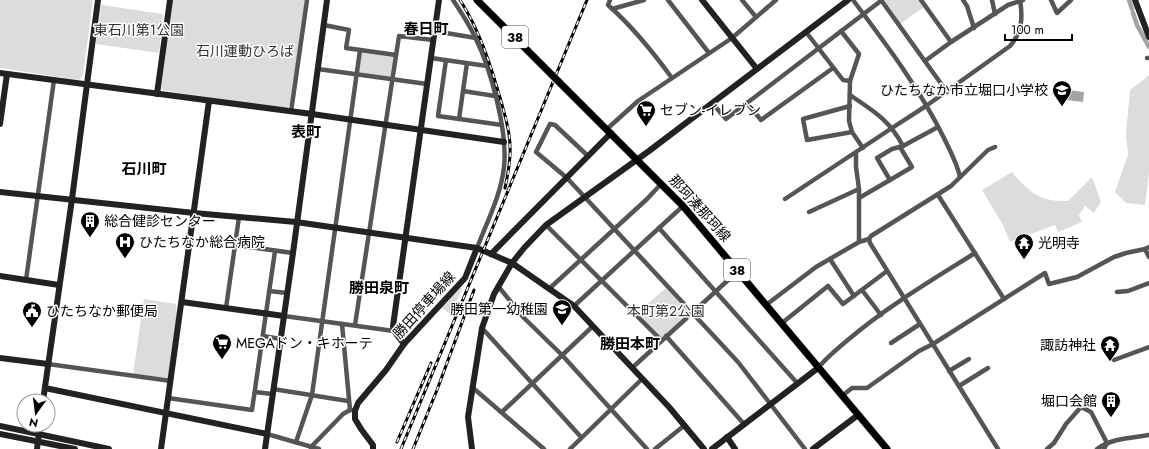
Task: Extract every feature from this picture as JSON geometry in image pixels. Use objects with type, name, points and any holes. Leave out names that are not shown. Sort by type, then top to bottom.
[{"type":"main road","name":"那珂湊那珂線","points":[[477,0],[683,206],[887,449]]},
{"type":"street","points":[[44,393],[72,199],[98,0]]},
{"type":"street","points":[[157,94],[170,0]]},
{"type":"street","points":[[291,112],[307,0]]},
{"type":"street","points":[[264,449],[281,339],[327,0]]},
{"type":"street","points":[[404,344],[394,331],[393,326],[439,0]]},
{"type":"street","points":[[453,0],[476,38],[487,66],[502,125],[504,142],[504,168],[499,188],[477,248]]},
{"type":"street","points":[[610,0],[608,5],[650,48],[672,78]]},
{"type":"street","points":[[612,9],[644,0]]},
{"type":"street","points":[[668,0],[709,53]]},
{"type":"street","points":[[702,0],[757,69]]},
{"type":"street","points":[[742,0],[756,17]]},
{"type":"street","points":[[491,254],[567,178],[638,101],[732,38],[776,0]]},
{"type":"street","points":[[472,449],[468,417],[482,328],[498,286],[512,262],[533,236],[848,0]]},
{"type":"street","points":[[853,0],[926,106],[958,166],[960,177]]},
{"type":"street","points":[[712,103],[726,119],[882,0],[947,92]]},
{"type":"street","points":[[921,0],[951,42]]},
{"type":"street","points":[[963,0],[967,6],[974,28]]},
{"type":"street","points":[[992,0],[994,14]]},
{"type":"street","points":[[785,199],[947,92],[1010,46],[1018,35],[1021,24],[1021,0],[1008,5],[951,42],[925,61]]},
{"type":"street","points":[[1051,0],[1057,13],[1071,0]]},
{"type":"street","points":[[1135,0],[1149,37]]},
{"type":"street","points":[[324,25],[349,30],[346,48],[396,55]]},
{"type":"street","points":[[434,31],[476,38]]},
{"type":"street","points":[[841,31],[859,54],[850,81],[850,106],[848,121],[852,132],[863,148]]},
{"type":"street","points":[[806,32],[843,80],[850,81]]},
{"type":"street","points":[[355,325],[399,36],[433,40]]},
{"type":"street","points":[[296,442],[312,395],[360,50]]},
{"type":"street","points":[[431,58],[487,66]]},
{"type":"street","points":[[446,60],[438,116],[502,125]]},
{"type":"street","points":[[459,119],[467,63]]},
{"type":"street","points":[[746,103],[761,120],[833,68]]},
{"type":"street","points":[[318,69],[427,84]]},
{"type":"street","points":[[0,73],[312,114],[504,142]]},
{"type":"street","points":[[0,124],[7,74]]},
{"type":"street","points":[[26,280],[54,80]]},
{"type":"street","points":[[463,91],[495,96]]},
{"type":"street","points":[[850,95],[887,122],[892,128],[912,167],[859,198]]},
{"type":"street","points":[[161,449],[209,101]]},
{"type":"street","points":[[850,106],[803,119],[808,140],[852,132]]},
{"type":"street","points":[[588,156],[556,125],[550,124],[536,152],[567,178],[738,362],[805,449]]},
{"type":"street","points":[[890,180],[877,158],[892,149],[938,127]]},
{"type":"street","points":[[766,305],[830,259],[859,242],[869,239],[871,236],[904,214],[938,195],[951,186],[988,150],[995,147]]},
{"type":"street","points":[[855,153],[860,189],[859,242]]},
{"type":"street","points":[[550,288],[615,229],[661,184]]},
{"type":"street","points":[[809,212],[860,189]]},
{"type":"street","points":[[0,192],[194,213],[296,222],[477,248],[512,262],[574,306],[685,425],[704,449]]},
{"type":"street","points":[[938,195],[1004,299]]},
{"type":"street","points":[[574,306],[683,206]]},
{"type":"street","points":[[226,308],[239,217]]},
{"type":"street","points":[[546,225],[661,340]]},
{"type":"street","points":[[659,228],[716,290],[798,384]]},
{"type":"street","points":[[869,239],[903,298],[998,449]]},
{"type":"street","points":[[235,245],[293,253]]},
{"type":"street","name":"勝田停車場線","points":[[352,410],[386,370],[404,344],[466,278],[477,248]]},
{"type":"street","points":[[842,396],[852,388],[867,388],[919,351],[933,344],[1045,273],[1049,284],[1077,277],[1126,253],[1147,248],[1149,257]]},
{"type":"street","points":[[168,398],[252,410],[275,250]]},
{"type":"street","points":[[712,449],[818,368],[831,354],[861,329],[903,298],[975,253]]},
{"type":"street","points":[[830,259],[854,296]]},
{"type":"street","points":[[632,368],[738,271]]},
{"type":"street","points":[[782,323],[828,286],[843,304],[887,271]]},
{"type":"street","points":[[0,276],[59,285]]},
{"type":"street","points":[[1117,292],[1128,291],[1149,283]]},
{"type":"street","points":[[498,286],[524,318],[562,355],[647,449]]},
{"type":"street","points":[[862,290],[881,315]]},
{"type":"street","points":[[269,291],[287,293]]},
{"type":"street","points":[[182,302],[394,331]]},
{"type":"street","points":[[342,324],[348,401],[360,430],[373,445],[373,449]]},
{"type":"street","points":[[891,343],[920,324]]},
{"type":"street","points":[[502,412],[593,326]]},
{"type":"street","points":[[482,328],[582,437]]},
{"type":"street","points":[[263,336],[281,339]]},
{"type":"street","points":[[666,336],[744,424]]},
{"type":"street","points":[[1114,360],[1149,347]]},
{"type":"street","points":[[0,358],[171,381]]},
{"type":"street","points":[[949,371],[969,359]]},
{"type":"street","points":[[959,386],[988,368]]},
{"type":"street","points":[[570,449],[642,379]]},
{"type":"street","points":[[45,388],[267,434],[311,448],[319,449]]},
{"type":"street","points":[[472,388],[544,449]]},
{"type":"street","points":[[255,392],[312,395],[348,401]]},
{"type":"street","points":[[1047,449],[1081,407],[1091,412],[1107,442]]},
{"type":"street","points":[[311,448],[344,414],[352,410]]},
{"type":"street","points":[[813,449],[858,415]]},
{"type":"street","points":[[655,449],[685,425]]},
{"type":"street","points":[[0,426],[109,449]]},
{"type":"street","points":[[0,434],[75,449]]},
{"type":"street","points":[[37,449],[39,434]]},
{"type":"street","points":[[1097,449],[1107,442],[1149,435]]},
{"type":"street","points":[[727,437],[735,449]]},
{"type":"street","points":[[1104,449],[1107,442]]},
{"type":"green space","points":[[0,0],[93,0],[83,75],[79,80],[0,68]]},
{"type":"green space","name":"石川運動ひろば","points":[[173,0],[305,0],[290,105],[285,109],[161,90]]},
{"type":"green space","points":[[918,0],[924,7],[900,24],[884,1]]},
{"type":"green space","name":"東石川第1公園","points":[[101,5],[163,14],[159,53],[96,44]]},
{"type":"green space","points":[[360,50],[396,55],[393,80],[357,75]]},
{"type":"green space","points":[[1149,75],[1149,173],[1145,205],[1126,203],[1115,192],[1128,155],[1126,134],[1130,90]]},
{"type":"green space","points":[[1012,172],[1024,185],[1042,198],[1058,201],[1068,201],[1092,177],[1101,202],[1094,213],[1085,206],[1079,215],[1082,222],[1058,232],[1055,225],[1010,242],[1003,225],[982,190]]},
{"type":"green space","points":[[459,287],[462,289],[451,315],[441,307]]},
{"type":"green space","name":"本町第2公園","points":[[666,288],[688,313],[663,337],[659,336],[642,318],[650,310],[645,306]]},
{"type":"green space","points":[[144,299],[176,304],[177,315],[167,380],[133,375]]},
{"type":"shaded area","points":[[1067,90],[1084,92],[1083,102],[1066,100]]},
{"type":"waterway","points":[[1129,0],[1132,9]]},
{"type":"waterway","points":[[1133,13],[1137,25],[1149,47]]},
{"type":"railway","points":[[460,0],[479,36],[484,49],[507,123],[510,140],[510,156],[505,188]]},
{"type":"railway","points":[[401,449],[587,0]]},
{"type":"railway","points":[[413,449],[437,390],[474,290]]},
{"type":"railway","points":[[397,442],[431,363]]},
{"type":"place","name":"ひたちなか市立堀口小学校","points":[[1062,107]]},
{"type":"place","name":"セブン-イレブン","points":[[646,127]]},
{"type":"place","name":"総合健診センター","points":[[90,238]]},
{"type":"place","name":"ひたちなか総合病院","points":[[125,259]]},
{"type":"place","name":"光明寺","points":[[1024,260]]},
{"type":"place","name":"勝田第一幼稚園","points":[[562,326]]},
{"type":"place","name":"ひたちなか郵便局","points":[[32,328]]},
{"type":"place","name":"MEGAドン・キホーテ","points":[[222,360]]},
{"type":"place","name":"諏訪神社","points":[[1110,362]]},
{"type":"place","name":"堀口会館","points":[[1111,418]]},
{"type":"district","name":"春日町","points":[[426,29]]},
{"type":"district","name":"表町","points":[[306,132]]},
{"type":"district","name":"石川町","points":[[144,169]]},
{"type":"district","name":"勝田泉町","points":[[379,288]]},
{"type":"district","name":"勝田本町","points":[[630,344]]}]
